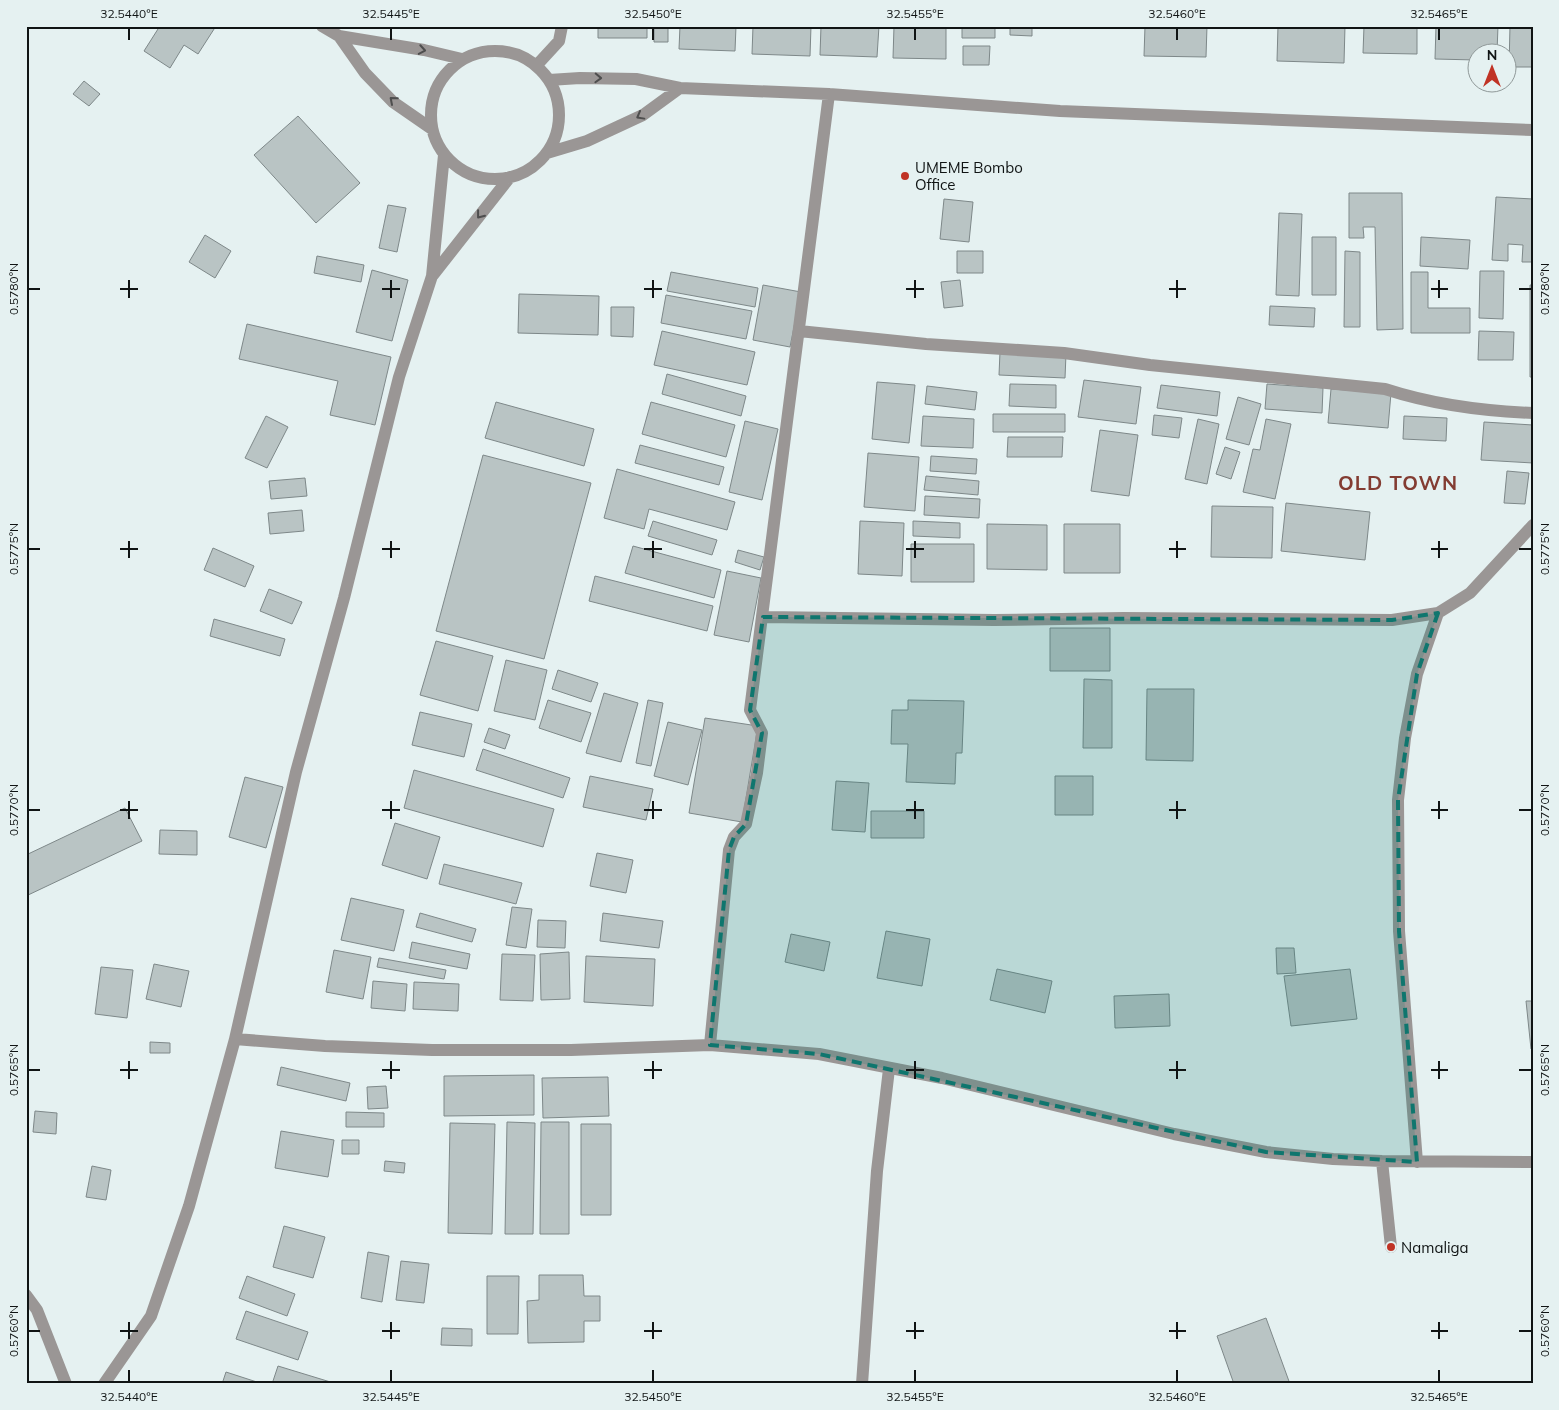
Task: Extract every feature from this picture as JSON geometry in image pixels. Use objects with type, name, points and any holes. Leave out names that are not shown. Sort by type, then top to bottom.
[{"type":"street","points":[[322,26],[339,36],[424,50],[462,59]]},
{"type":"street","points":[[536,66],[559,41],[562,26]]},
{"type":"street","points":[[339,36],[365,74],[393,102],[432,129]]},
{"type":"street","points":[[500,51],[520,56],[536,66],[549,80],[557,98],[559,117],[556,136],[547,153],[530,168],[510,177],[486,179],[463,171],[444,155],[432,129],[430,109],[436,89],[447,72],[462,59],[481,52],[500,51]]},
{"type":"street","points":[[549,80],[580,78],[636,79],[680,88],[829,94],[1060,112],[1533,130]]},
{"type":"street","points":[[547,153],[586,141],[643,115],[680,88]]},
{"type":"street","points":[[710,1045],[729,850],[734,837],[746,824],[752,802],[762,733],[750,710],[829,94]]},
{"type":"street","points":[[104,1384],[152,1316],[189,1206],[235,1039],[296,772],[344,598],[399,376],[432,276],[444,155]]},
{"type":"street","points":[[432,276],[510,177]]},
{"type":"street","points":[[799,331],[926,344],[1064,353],[1170,367],[1386,388],[1417,400],[1453,407],[1533,413]]},
{"type":"street","points":[[763,617],[994,620],[1123,618],[1392,620],[1438,614],[1470,593],[1533,525]]},
{"type":"street","points":[[1417,1162],[1399,931],[1398,800],[1405,738],[1417,674],[1438,614]]},
{"type":"street","points":[[235,1039],[325,1046],[432,1050],[571,1050],[710,1045],[819,1054],[951,1081],[1174,1134],[1266,1152],[1333,1159],[1382,1161],[1533,1162]]},
{"type":"street","points":[[862,1384],[878,1171],[888,1069]]},
{"type":"street","points":[[1382,1161],[1391,1247]]},
{"type":"street","points":[[26,1295],[37,1310],[66,1384]]},
{"type":"highlighted area","points":[[1438,613],[1417,674],[1398,800],[1399,931],[1417,1162],[1266,1152],[819,1054],[710,1045],[729,850],[734,837],[746,824],[762,733],[750,710],[763,617],[1392,620]]},
{"type":"building","points":[[154,26],[216,26],[198,54],[184,45],[170,68],[144,51],[158,29]]},
{"type":"building","points":[[598,26],[647,26],[647,38],[598,38]]},
{"type":"building","points":[[654,26],[668,26],[668,42],[654,42]]},
{"type":"building","points":[[680,26],[736,26],[735,51],[679,49]]},
{"type":"building","points":[[753,26],[811,26],[810,56],[752,54]]},
{"type":"building","points":[[821,26],[879,26],[877,57],[820,55]]},
{"type":"building","points":[[894,26],[946,26],[946,59],[893,58]]},
{"type":"building","points":[[962,26],[995,26],[995,38],[962,38]]},
{"type":"building","points":[[1010,26],[1032,26],[1032,36],[1010,35]]},
{"type":"building","points":[[1145,26],[1207,26],[1206,57],[1144,56]]},
{"type":"building","points":[[1278,26],[1345,26],[1344,63],[1277,61]]},
{"type":"building","points":[[1364,26],[1417,26],[1417,54],[1363,53]]},
{"type":"building","points":[[1436,26],[1498,26],[1497,42],[1466,42],[1466,60],[1435,59]]},
{"type":"building","points":[[1510,26],[1533,26],[1533,67],[1516,67],[1516,42],[1510,42]]},
{"type":"building","points":[[963,46],[990,46],[989,65],[963,65]]},
{"type":"building","points":[[84,81],[100,94],[89,106],[73,94]]},
{"type":"building","points":[[298,116],[360,183],[316,223],[254,155]]},
{"type":"building","points":[[1349,193],[1402,193],[1403,329],[1377,330],[1375,227],[1363,227],[1364,238],[1349,238]]},
{"type":"building","points":[[1496,197],[1533,199],[1533,262],[1522,262],[1523,245],[1508,244],[1508,261],[1492,260]]},
{"type":"building","points":[[944,199],[973,202],[969,242],[940,239]]},
{"type":"building","points":[[388,205],[406,208],[397,252],[379,248]]},
{"type":"building","points":[[1279,213],[1302,214],[1299,296],[1276,295]]},
{"type":"building","points":[[205,235],[231,251],[215,278],[189,262]]},
{"type":"building","points":[[1312,237],[1336,237],[1336,295],[1312,295]]},
{"type":"building","points":[[1421,237],[1470,240],[1468,269],[1420,266]]},
{"type":"building","points":[[957,251],[983,251],[983,273],[957,273]]},
{"type":"building","points":[[1345,251],[1360,252],[1360,327],[1344,327]]},
{"type":"building","points":[[317,256],[364,265],[361,282],[314,273]]},
{"type":"building","points":[[372,270],[408,280],[392,341],[356,332]]},
{"type":"building","points":[[1480,271],[1504,271],[1503,319],[1479,318]]},
{"type":"building","points":[[671,272],[758,288],[755,307],[667,291]]},
{"type":"building","points":[[1411,272],[1428,272],[1428,308],[1470,308],[1470,333],[1411,333]]},
{"type":"building","points":[[960,280],[963,306],[944,308],[941,282]]},
{"type":"building","points":[[763,285],[801,292],[790,347],[753,340]]},
{"type":"building","points":[[1530,285],[1533,285],[1533,377],[1530,377]]},
{"type":"building","points":[[519,294],[599,296],[598,335],[518,333]]},
{"type":"building","points":[[666,295],[752,311],[746,339],[661,323]]},
{"type":"building","points":[[1270,306],[1315,308],[1314,327],[1269,325]]},
{"type":"building","points":[[611,307],[634,307],[633,337],[611,336]]},
{"type":"building","points":[[247,324],[391,357],[375,425],[330,415],[338,381],[239,359]]},
{"type":"building","points":[[662,331],[755,352],[747,385],[654,365]]},
{"type":"building","points":[[1479,331],[1514,332],[1513,360],[1478,360]]},
{"type":"building","points":[[1000,352],[1066,354],[1065,378],[999,375]]},
{"type":"building","points":[[667,374],[746,396],[741,416],[662,394]]},
{"type":"building","points":[[1084,380],[1141,387],[1136,424],[1078,417]]},
{"type":"building","points":[[877,382],[915,385],[909,443],[872,439]]},
{"type":"building","points":[[1010,384],[1056,385],[1056,408],[1009,406]]},
{"type":"building","points":[[1267,384],[1323,388],[1322,413],[1265,409]]},
{"type":"building","points":[[1161,385],[1220,392],[1217,416],[1157,408]]},
{"type":"building","points":[[927,386],[977,392],[975,410],[925,404]]},
{"type":"building","points":[[1331,389],[1391,393],[1388,428],[1328,423]]},
{"type":"building","points":[[1238,397],[1261,404],[1249,445],[1226,439]]},
{"type":"building","points":[[496,402],[594,429],[584,466],[485,438]]},
{"type":"building","points":[[651,402],[735,425],[726,457],[642,434]]},
{"type":"building","points":[[993,414],[1065,414],[1065,432],[993,432]]},
{"type":"building","points":[[1154,415],[1182,418],[1179,438],[1152,435]]},
{"type":"building","points":[[266,416],[288,427],[267,468],[245,458]]},
{"type":"building","points":[[923,416],[974,419],[973,448],[921,446]]},
{"type":"building","points":[[1404,416],[1447,418],[1446,441],[1403,439]]},
{"type":"building","points":[[1198,419],[1219,424],[1207,484],[1185,479]]},
{"type":"building","points":[[1266,419],[1291,424],[1275,499],[1243,492],[1253,449],[1260,450]]},
{"type":"building","points":[[745,421],[778,429],[762,500],[729,492]]},
{"type":"building","points":[[1484,422],[1533,425],[1533,463],[1481,460]]},
{"type":"building","points":[[1100,430],[1138,435],[1129,496],[1091,491]]},
{"type":"building","points":[[1008,437],[1063,437],[1062,457],[1007,457]]},
{"type":"building","points":[[640,445],[724,467],[719,485],[635,463]]},
{"type":"building","points":[[1225,447],[1240,452],[1231,479],[1216,474]]},
{"type":"building","points":[[868,453],[919,457],[915,511],[864,507]]},
{"type":"building","points":[[483,455],[591,483],[544,659],[436,631]]},
{"type":"building","points":[[931,456],[977,459],[976,474],[930,471]]},
{"type":"building","points":[[617,469],[735,502],[727,530],[649,509],[644,529],[604,518]]},
{"type":"building","points":[[1507,471],[1529,473],[1525,504],[1504,503]]},
{"type":"building","points":[[926,476],[979,481],[978,495],[924,490]]},
{"type":"building","points":[[305,478],[307,496],[271,499],[269,481]]},
{"type":"building","points":[[925,496],[980,499],[979,518],[924,515]]},
{"type":"building","points":[[1286,503],[1370,512],[1365,560],[1281,551]]},
{"type":"building","points":[[1212,506],[1273,507],[1272,558],[1211,557]]},
{"type":"building","points":[[302,510],[304,531],[270,534],[268,513]]},
{"type":"building","points":[[653,521],[717,540],[712,555],[648,536]]},
{"type":"building","points":[[860,521],[904,523],[902,576],[858,574]]},
{"type":"building","points":[[913,521],[960,523],[960,538],[913,536]]},
{"type":"building","points":[[987,524],[1047,525],[1047,570],[987,569]]},
{"type":"building","points":[[1064,524],[1120,524],[1120,573],[1064,573]]},
{"type":"building","points":[[911,544],[974,544],[974,582],[911,582]]},
{"type":"building","points":[[633,546],[721,570],[714,598],[625,573]]},
{"type":"building","points":[[213,548],[254,566],[245,587],[204,570]]},
{"type":"building","points":[[738,550],[764,557],[760,570],[735,562]]},
{"type":"building","points":[[727,571],[761,578],[749,642],[714,635]]},
{"type":"building","points":[[595,576],[713,606],[707,631],[589,601]]},
{"type":"building","points":[[269,589],[302,602],[292,624],[260,611]]},
{"type":"building","points":[[214,619],[285,639],[280,656],[210,636]]},
{"type":"building","points":[[1050,628],[1110,628],[1110,671],[1050,671]]},
{"type":"building","points":[[436,641],[493,656],[478,711],[420,695]]},
{"type":"building","points":[[506,660],[547,670],[535,720],[494,711]]},
{"type":"building","points":[[558,670],[598,683],[591,702],[552,689]]},
{"type":"building","points":[[1084,679],[1112,680],[1112,748],[1083,748]]},
{"type":"building","points":[[1147,689],[1194,689],[1193,761],[1146,760]]},
{"type":"building","points":[[604,693],[638,703],[621,762],[586,753]]},
{"type":"building","points":[[548,700],[591,713],[581,742],[539,728]]},
{"type":"building","points":[[648,700],[663,703],[651,766],[636,763]]},
{"type":"building","points":[[908,700],[964,701],[962,753],[956,753],[955,784],[906,782],[908,744],[891,744],[892,710],[908,710]]},
{"type":"building","points":[[420,712],[472,724],[464,757],[412,745]]},
{"type":"building","points":[[705,718],[758,726],[742,822],[689,813]]},
{"type":"building","points":[[668,722],[702,730],[688,785],[654,776]]},
{"type":"building","points":[[489,728],[510,735],[505,749],[484,742]]},
{"type":"building","points":[[483,749],[570,778],[563,798],[476,770]]},
{"type":"building","points":[[414,770],[554,809],[543,847],[404,808]]},
{"type":"building","points":[[590,776],[653,789],[646,820],[583,807]]},
{"type":"building","points":[[1055,776],[1093,776],[1093,815],[1055,815]]},
{"type":"building","points":[[245,777],[283,787],[266,848],[229,837]]},
{"type":"building","points":[[836,781],[869,783],[865,832],[832,830]]},
{"type":"building","points":[[125,808],[142,841],[26,896],[26,855]]},
{"type":"building","points":[[871,811],[924,811],[924,838],[871,838]]},
{"type":"building","points":[[395,823],[440,837],[427,879],[382,865]]},
{"type":"building","points":[[160,830],[197,831],[197,855],[159,854]]},
{"type":"building","points":[[597,853],[633,860],[626,893],[590,886]]},
{"type":"building","points":[[444,864],[522,883],[516,904],[439,884]]},
{"type":"building","points":[[351,898],[404,910],[394,951],[341,940]]},
{"type":"building","points":[[512,907],[532,909],[526,948],[506,945]]},
{"type":"building","points":[[420,913],[476,929],[472,942],[416,927]]},
{"type":"building","points":[[603,913],[663,921],[659,948],[600,941]]},
{"type":"building","points":[[538,920],[566,921],[565,948],[537,947]]},
{"type":"building","points":[[886,931],[930,939],[922,986],[877,978]]},
{"type":"building","points":[[791,934],[830,942],[824,971],[785,962]]},
{"type":"building","points":[[412,942],[470,954],[467,969],[409,958]]},
{"type":"building","points":[[1276,948],[1294,948],[1296,973],[1277,974]]},
{"type":"building","points":[[334,950],[371,957],[363,999],[326,992]]},
{"type":"building","points":[[569,952],[570,999],[541,1000],[540,954]]},
{"type":"building","points":[[502,954],[535,955],[533,1001],[500,1000]]},
{"type":"building","points":[[586,956],[655,959],[653,1006],[584,1002]]},
{"type":"building","points":[[379,958],[446,970],[444,979],[377,967]]},
{"type":"building","points":[[154,964],[189,971],[181,1007],[146,999]]},
{"type":"building","points":[[101,967],[133,970],[127,1018],[95,1014]]},
{"type":"building","points":[[997,969],[1052,981],[1045,1013],[990,1000]]},
{"type":"building","points":[[1350,969],[1357,1019],[1291,1026],[1284,976]]},
{"type":"building","points":[[373,981],[407,984],[405,1011],[371,1008]]},
{"type":"building","points":[[414,982],[459,984],[458,1011],[413,1009]]},
{"type":"building","points":[[1169,994],[1170,1026],[1115,1028],[1114,996]]},
{"type":"building","points":[[1526,1001],[1533,1001],[1533,1049],[1531,1049]]},
{"type":"building","points":[[150,1042],[170,1043],[170,1053],[150,1053]]},
{"type":"building","points":[[281,1067],[350,1083],[346,1101],[277,1085]]},
{"type":"building","points":[[534,1075],[534,1115],[444,1116],[444,1076]]},
{"type":"building","points":[[608,1077],[609,1116],[543,1118],[542,1078]]},
{"type":"building","points":[[386,1086],[388,1108],[368,1109],[367,1087]]},
{"type":"building","points":[[35,1111],[57,1113],[56,1134],[33,1132]]},
{"type":"building","points":[[346,1112],[384,1113],[384,1127],[346,1127]]},
{"type":"building","points":[[507,1122],[535,1123],[533,1234],[505,1234]]},
{"type":"building","points":[[541,1122],[569,1122],[569,1234],[540,1234]]},
{"type":"building","points":[[450,1123],[495,1124],[492,1234],[448,1233]]},
{"type":"building","points":[[581,1124],[611,1124],[611,1215],[581,1215]]},
{"type":"building","points":[[281,1131],[334,1140],[328,1177],[275,1168]]},
{"type":"building","points":[[342,1140],[359,1140],[359,1154],[342,1154]]},
{"type":"building","points":[[385,1161],[405,1163],[404,1173],[384,1171]]},
{"type":"building","points":[[92,1166],[111,1170],[106,1200],[86,1197]]},
{"type":"building","points":[[284,1226],[325,1237],[313,1278],[273,1267]]},
{"type":"building","points":[[368,1252],[389,1256],[382,1302],[361,1298]]},
{"type":"building","points":[[401,1261],[429,1264],[424,1303],[396,1300]]},
{"type":"building","points":[[539,1275],[583,1275],[584,1296],[600,1296],[600,1321],[584,1321],[584,1342],[528,1343],[527,1301],[539,1300]]},
{"type":"building","points":[[247,1276],[295,1294],[287,1316],[239,1298]]},
{"type":"building","points":[[487,1276],[519,1276],[518,1334],[487,1334]]},
{"type":"building","points":[[246,1311],[308,1332],[298,1360],[236,1339]]},
{"type":"building","points":[[1266,1318],[1290,1384],[1234,1384],[1217,1336]]},
{"type":"building","points":[[442,1328],[472,1329],[472,1346],[441,1345]]},
{"type":"building","points":[[278,1366],[337,1384],[272,1384]]},
{"type":"building","points":[[226,1372],[263,1384],[222,1384]]},
{"type":"place","name":"UMEME Bombo Office","points":[[905,176]]},
{"type":"place","name":"Namaliga","points":[[1391,1247]]},
{"type":"district","name":"OLD TOWN","points":[[1398,482]]}]
